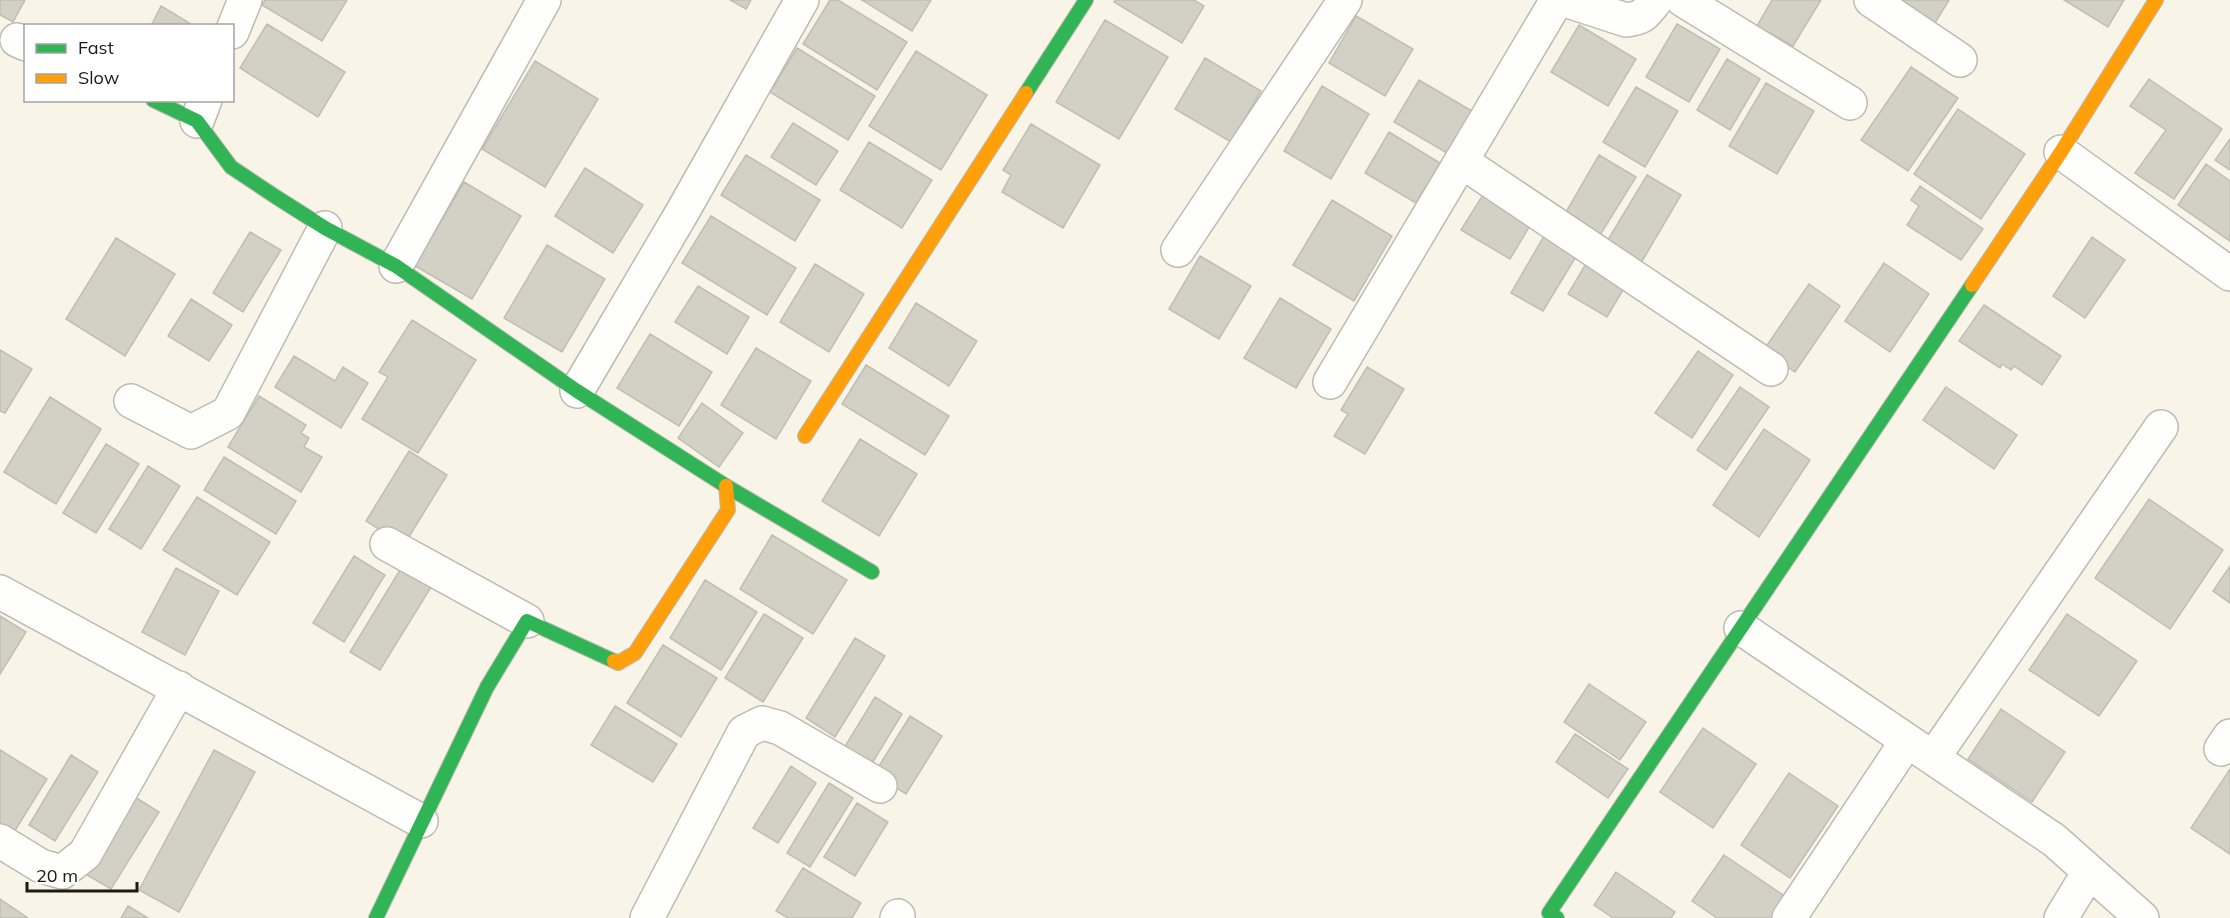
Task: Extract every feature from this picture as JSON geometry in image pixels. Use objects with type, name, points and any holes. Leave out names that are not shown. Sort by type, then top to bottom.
[{"type":"street","points":[[234,27],[245,0]]},
{"type":"street","points":[[396,266],[544,0]]},
{"type":"street","points":[[576,391],[683,211],[802,0]]},
{"type":"street","points":[[805,436],[1086,0]]},
{"type":"street","points":[[1178,250],[1345,0]]},
{"type":"street","points":[[1330,382],[1557,0]]},
{"type":"street","points":[[1565,0],[1626,20],[1636,19],[1646,14],[1656,0]]},
{"type":"street","points":[[1683,0],[1850,103]]},
{"type":"street","points":[[1871,0],[1960,60]]},
{"type":"street","points":[[1557,918],[1549,913],[2061,152],[2156,0]]},
{"type":"street","points":[[162,102],[201,111],[231,167],[325,228],[396,266],[576,391],[726,486],[872,572]]},
{"type":"street","points":[[2061,152],[2230,274]]},
{"type":"street","points":[[1461,161],[1771,369]]},
{"type":"street","points":[[131,401],[191,432],[228,413],[325,228]]},
{"type":"street","points":[[1933,759],[2161,427]]},
{"type":"street","points":[[387,544],[527,621],[618,663],[635,653],[728,510],[726,486]]},
{"type":"street","points":[[0,592],[421,821]]},
{"type":"street","points":[[376,918],[487,687],[527,621]]},
{"type":"street","points":[[1741,628],[2054,840],[2142,918]]},
{"type":"street","points":[[0,841],[41,866],[62,872],[86,854],[179,688]]},
{"type":"street","points":[[647,918],[744,732],[762,723],[780,729],[880,786]]},
{"type":"street","points":[[1789,918],[1907,741]]},
{"type":"street","points":[[2061,918],[2089,872]]},
{"type":"building","points":[[0,0],[25,0],[13,22],[0,15]]},
{"type":"building","points":[[265,0],[347,0],[322,41],[262,5]]},
{"type":"building","points":[[730,0],[751,0],[746,9]]},
{"type":"building","points":[[830,0],[838,0],[907,42],[877,90],[803,44]]},
{"type":"building","points":[[862,0],[931,0],[912,31]]},
{"type":"building","points":[[1115,0],[1194,0],[1204,6],[1182,43],[1114,2]]},
{"type":"building","points":[[1772,0],[1821,0],[1793,46],[1757,26]]},
{"type":"building","points":[[1890,0],[1949,0],[1932,28]]},
{"type":"building","points":[[2064,0],[2124,0],[2108,27]]},
{"type":"building","points":[[161,6],[191,24],[152,24]]},
{"type":"building","points":[[1356,16],[1413,49],[1385,96],[1329,63]]},
{"type":"building","points":[[1105,20],[1168,57],[1119,139],[1056,102]]},
{"type":"building","points":[[267,24],[345,72],[318,117],[240,68]]},
{"type":"building","points":[[1677,24],[1720,49],[1689,102],[1646,77]]},
{"type":"building","points":[[1579,25],[1636,59],[1608,106],[1551,72]]},
{"type":"building","points":[[797,48],[875,96],[848,140],[770,92]]},
{"type":"building","points":[[916,51],[987,95],[941,170],[869,126]]},
{"type":"building","points":[[1205,58],[1261,91],[1231,142],[1175,109]]},
{"type":"building","points":[[1727,59],[1760,79],[1730,130],[1697,110]]},
{"type":"building","points":[[535,61],[598,99],[545,187],[482,149]]},
{"type":"building","points":[[1911,67],[1958,98],[1908,171],[1861,140]]},
{"type":"building","points":[[2149,79],[2222,129],[2174,199],[2135,173],[2166,130],[2130,106]]},
{"type":"building","points":[[1419,80],[1477,114],[1452,156],[1394,122]]},
{"type":"building","points":[[1766,83],[1814,111],[1777,174],[1729,146]]},
{"type":"building","points":[[1322,86],[1369,114],[1331,179],[1284,151]]},
{"type":"building","points":[[1636,87],[1678,111],[1645,167],[1603,142]]},
{"type":"building","points":[[1958,109],[2025,154],[1981,219],[1914,174]]},
{"type":"building","points":[[793,123],[838,151],[816,185],[771,157]]},
{"type":"building","points":[[1031,124],[1100,165],[1063,228],[1002,192],[1011,175],[1003,170]]},
{"type":"building","points":[[1389,132],[1440,163],[1416,203],[1365,173]]},
{"type":"building","points":[[2230,139],[2230,170],[2215,160]]},
{"type":"building","points":[[869,142],[932,180],[902,228],[840,190]]},
{"type":"building","points":[[746,155],[820,200],[795,241],[721,195]]},
{"type":"building","points":[[1599,155],[1636,177],[1597,240],[1562,219]]},
{"type":"building","points":[[2206,164],[2230,181],[2230,241],[2178,205]]},
{"type":"building","points":[[585,168],[643,205],[613,253],[555,216]]},
{"type":"building","points":[[1647,175],[1681,195],[1641,263],[1606,243]]},
{"type":"building","points":[[464,182],[521,216],[472,299],[415,266]]},
{"type":"building","points":[[1920,186],[1983,229],[1961,260],[1907,225],[1919,206],[1911,200]]},
{"type":"building","points":[[1486,190],[1534,219],[1510,259],[1461,230]]},
{"type":"building","points":[[1332,200],[1392,236],[1354,301],[1293,265]]},
{"type":"building","points":[[711,216],[796,268],[767,315],[682,263]]},
{"type":"building","points":[[250,232],[281,250],[243,312],[213,293]]},
{"type":"building","points":[[1544,236],[1577,255],[1543,311],[1511,293]]},
{"type":"building","points":[[2092,237],[2125,260],[2085,318],[2053,296]]},
{"type":"building","points":[[116,238],[175,274],[125,356],[66,319]]},
{"type":"building","points":[[547,245],[605,279],[562,352],[504,318]]},
{"type":"building","points":[[1200,256],[1251,286],[1219,339],[1169,309]]},
{"type":"building","points":[[1587,262],[1626,285],[1607,317],[1568,294]]},
{"type":"building","points":[[1884,263],[1929,294],[1890,352],[1845,321]]},
{"type":"building","points":[[815,264],[864,294],[829,352],[780,322]]},
{"type":"building","points":[[1809,284],[1840,306],[1795,372],[1763,351]]},
{"type":"building","points":[[698,286],[749,317],[727,354],[675,322]]},
{"type":"building","points":[[1280,298],[1331,329],[1296,388],[1244,358]]},
{"type":"building","points":[[191,299],[232,325],[209,361],[168,336]]},
{"type":"building","points":[[916,303],[977,341],[949,386],[889,348]]},
{"type":"building","points":[[1984,305],[2061,356],[2042,385],[2014,366],[2011,370],[2002,364],[2000,368],[1959,341]]},
{"type":"building","points":[[412,320],[476,360],[418,453],[362,419],[388,377],[379,372]]},
{"type":"building","points":[[650,334],[712,372],[679,426],[617,388]]},
{"type":"building","points":[[756,348],[811,381],[776,439],[721,405]]},
{"type":"building","points":[[0,350],[32,369],[5,413],[0,411]]},
{"type":"building","points":[[1698,351],[1733,375],[1692,438],[1655,413]]},
{"type":"building","points":[[294,356],[335,381],[343,367],[368,383],[341,428],[275,387]]},
{"type":"building","points":[[866,365],[949,416],[925,455],[842,404]]},
{"type":"building","points":[[1367,367],[1404,389],[1365,454],[1334,436],[1348,414],[1341,410]]},
{"type":"building","points":[[1740,387],[1769,407],[1726,470],[1697,450]]},
{"type":"building","points":[[1946,387],[2017,435],[1994,469],[1923,420]]},
{"type":"building","points":[[259,396],[306,425],[301,433],[309,438],[304,447],[322,457],[301,492],[228,447]]},
{"type":"building","points":[[50,397],[101,429],[56,504],[4,472]]},
{"type":"building","points":[[702,403],[743,433],[719,467],[678,438]]},
{"type":"building","points":[[1764,429],[1810,460],[1759,537],[1713,505]]},
{"type":"building","points":[[860,439],[917,474],[879,536],[822,501]]},
{"type":"building","points":[[106,444],[139,464],[96,533],[63,513]]},
{"type":"building","points":[[409,451],[447,475],[404,545],[366,521]]},
{"type":"building","points":[[224,457],[296,501],[276,534],[204,490]]},
{"type":"building","points":[[148,466],[180,486],[141,549],[109,529]]},
{"type":"building","points":[[197,497],[270,542],[237,595],[163,550]]},
{"type":"building","points":[[2149,499],[2223,550],[2170,629],[2095,578]]},
{"type":"building","points":[[772,535],[847,580],[813,634],[740,589]]},
{"type":"building","points":[[354,556],[385,575],[344,642],[313,623]]},
{"type":"building","points":[[406,560],[436,579],[380,670],[350,652]]},
{"type":"building","points":[[2230,566],[2230,603],[2213,591]]},
{"type":"building","points":[[176,568],[219,591],[185,655],[142,632]]},
{"type":"building","points":[[705,580],[757,612],[721,670],[670,638]]},
{"type":"building","points":[[764,614],[803,638],[763,702],[725,678]]},
{"type":"building","points":[[2067,614],[2137,661],[2099,716],[2029,670]]},
{"type":"building","points":[[0,616],[26,632],[0,674]]},
{"type":"building","points":[[855,638],[885,656],[835,737],[806,718]]},
{"type":"building","points":[[663,645],[717,678],[681,737],[627,703]]},
{"type":"building","points":[[1589,684],[1646,722],[1620,760],[1564,722]]},
{"type":"building","points":[[875,697],[902,714],[868,770],[841,753]]},
{"type":"building","points":[[615,706],[677,744],[653,782],[591,745]]},
{"type":"building","points":[[2001,709],[2065,752],[2032,802],[1968,759]]},
{"type":"building","points":[[910,716],[942,736],[906,794],[874,774]]},
{"type":"building","points":[[1703,728],[1756,764],[1713,828],[1660,792]]},
{"type":"building","points":[[1575,734],[1628,769],[1608,798],[1556,762]]},
{"type":"building","points":[[0,750],[47,779],[11,837],[0,831]]},
{"type":"building","points":[[214,750],[255,772],[179,912],[139,890]]},
{"type":"building","points":[[71,755],[98,772],[55,841],[29,825]]},
{"type":"building","points":[[791,766],[816,783],[778,843],[753,828]]},
{"type":"building","points":[[2230,769],[2230,854],[2191,828]]},
{"type":"building","points":[[1789,773],[1838,806],[1790,878],[1741,845]]},
{"type":"building","points":[[829,783],[853,798],[810,867],[787,853]]},
{"type":"building","points":[[130,794],[159,812],[111,889],[82,872]]},
{"type":"building","points":[[857,803],[888,822],[855,876],[824,857]]},
{"type":"building","points":[[1724,855],[1789,899],[1776,918],[1717,918],[1692,901]]},
{"type":"building","points":[[803,868],[861,903],[852,918],[788,918],[776,911]]},
{"type":"building","points":[[1616,872],[1675,912],[1671,918],[1613,918],[1594,905]]},
{"type":"building","points":[[0,899],[28,918],[0,918]]},
{"type":"building","points":[[128,906],[148,918],[121,918]]},
{"type":"traffic: fast","points":[[1026,93],[1086,0]]},
{"type":"traffic: fast","points":[[157,102],[197,121],[231,167],[276,197],[325,228],[396,266],[577,391],[726,486],[872,572]]},
{"type":"traffic: fast","points":[[1557,918],[1549,913],[1972,285]]},
{"type":"traffic: fast","points":[[376,918],[487,687],[527,621],[614,661]]},
{"type":"traffic: slow","points":[[1972,285],[2061,152],[2156,0]]},
{"type":"traffic: slow","points":[[805,436],[1026,93]]},
{"type":"traffic: slow","points":[[614,661],[618,663],[635,653],[728,510],[726,486]]}]
